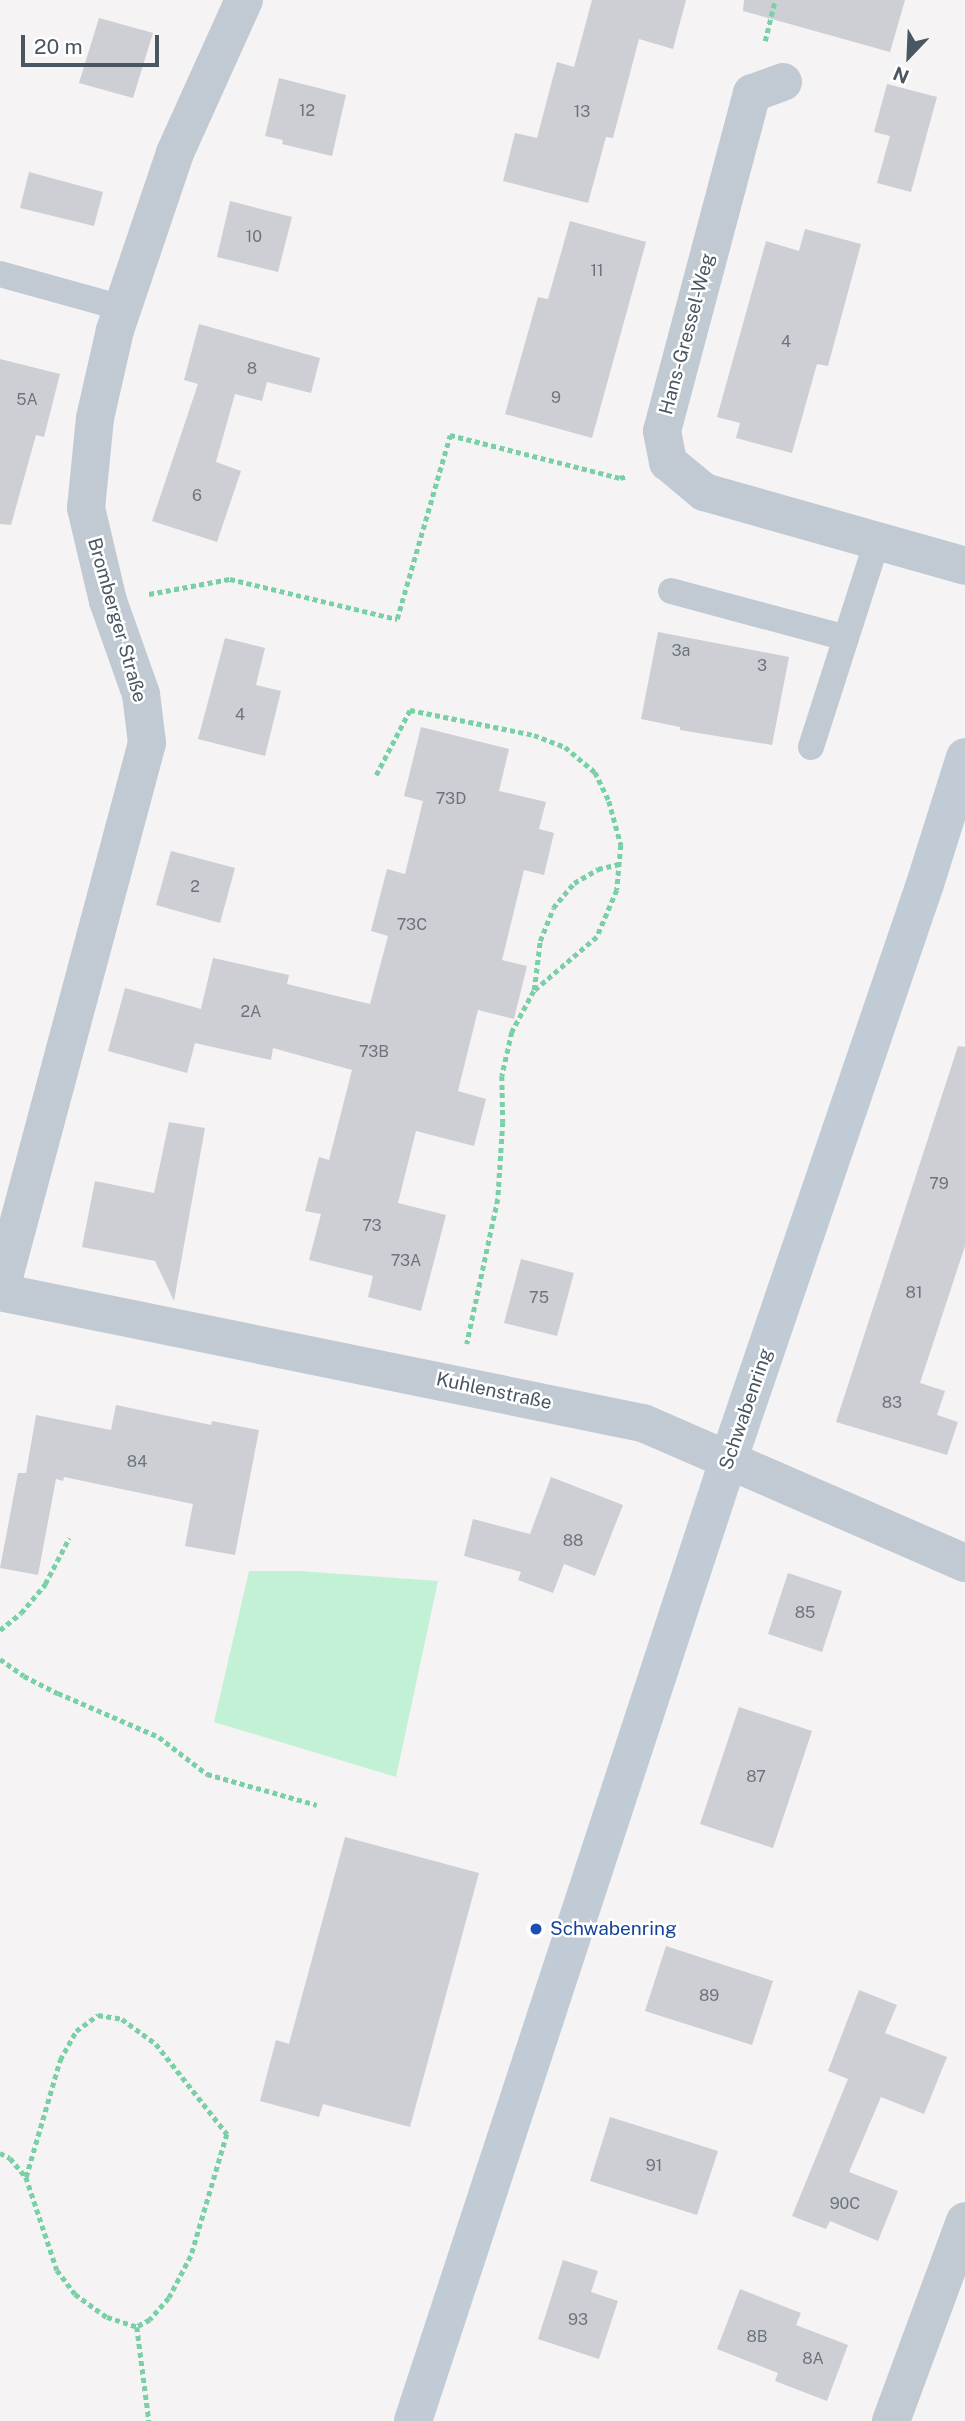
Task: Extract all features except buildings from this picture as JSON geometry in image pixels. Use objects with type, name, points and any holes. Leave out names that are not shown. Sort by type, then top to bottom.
[{"type":"street","name":"Bromberger Straße","points":[[0,1292],[147,743],[141,694],[108,601],[86,508],[95,418],[123,308],[175,153],[244,0]]},
{"type":"street","name":"Hans-Gressel-Weg","points":[[668,462],[662,430],[752,93],[783,82]]},
{"type":"street","points":[[668,462],[704,492],[965,566]]},
{"type":"street","name":"Schwabenring","points":[[413,2421],[728,1461],[965,757]]},
{"type":"street","name":"Kuhlenstraße","points":[[0,1292],[643,1423],[965,1563]]},
{"type":"street","points":[[891,2421],[965,2221]]},
{"type":"lane","points":[[0,274],[123,308]]},
{"type":"lane","points":[[811,747],[877,541]]},
{"type":"lane","points":[[671,591],[846,638]]},
{"type":"path","points":[[108,601],[230,579],[397,619],[450,435],[620,478],[668,462]]},
{"type":"path","points":[[376,775],[410,710],[534,734],[565,747],[595,772],[609,801],[621,845],[617,890],[597,937],[534,990]]},
{"type":"path","points":[[459,1384],[498,1199],[503,1122],[502,1076],[512,1032],[534,990],[540,941],[553,908],[574,883],[598,869],[619,864]]},
{"type":"path","points":[[0,1630],[21,1613],[45,1584],[69,1538]]},
{"type":"path","points":[[0,1659],[24,1676],[58,1693],[159,1737],[207,1774],[317,1805]]},
{"type":"path","points":[[0,2153],[10,2158],[26,2177],[57,2270],[75,2294],[107,2317],[137,2327],[150,2320],[169,2298],[191,2256],[227,2134],[156,2044],[122,2019],[98,2015],[76,2031],[60,2060],[26,2177]]},
{"type":"path","points":[[137,2327],[149,2421]]},
{"type":"green space","points":[[249,1571],[299,1571],[438,1581],[396,1777],[214,1722]]},
{"type":"place","name":"Schwabenring","points":[[536,1929]]}]
